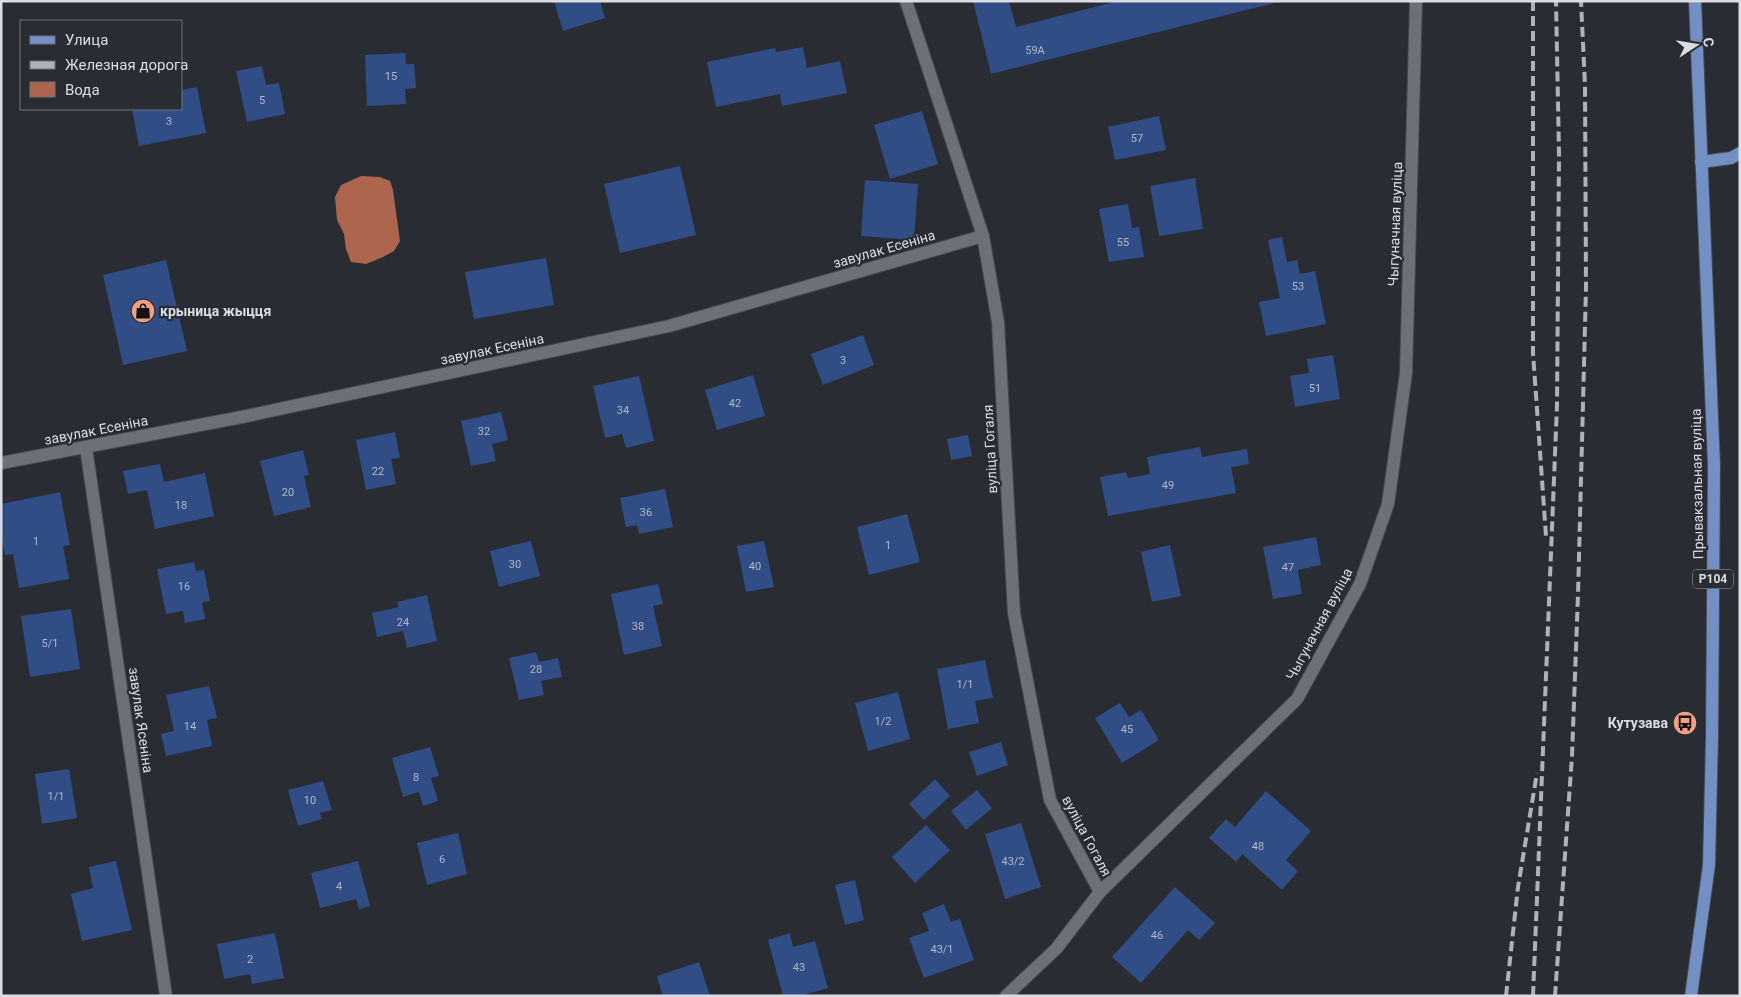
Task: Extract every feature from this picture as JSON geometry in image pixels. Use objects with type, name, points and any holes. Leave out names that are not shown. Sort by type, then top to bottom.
[{"type":"main road","name":"Прывакзальная вуліца","points":[[1691,996],[1709,865],[1714,466],[1695,1]]},
{"type":"main road","points":[[1701,162],[1730,158],[1740,153]]},
{"type":"street","name":"вуліца Гогаля","points":[[906,1],[983,236],[998,322],[1014,613],[1050,800],[1100,892]]},
{"type":"street","name":"Чыгуначная вуліца","points":[[1006,996],[1056,949],[1100,892],[1297,699],[1360,584],[1388,504],[1406,373],[1416,1]]},
{"type":"street","name":"завулак Есеніна","points":[[1,463],[86,448],[418,380],[669,326],[983,236]]},
{"type":"street","name":"завулак Ясеніна","points":[[86,448],[166,996]]},
{"type":"water","points":[[361,176],[380,177],[390,181],[400,241],[394,251],[366,264],[351,262],[346,249],[344,234],[337,220],[335,197],[341,185]]},
{"type":"building","points":[[554,1],[600,1],[605,18],[563,31]]},
{"type":"building","points":[[973,1],[1009,1],[1016,27],[1118,1],[1278,2],[991,74]]},
{"type":"building","points":[[803,47],[807,68],[840,61],[847,93],[782,106],[780,94],[716,107],[707,62],[775,48],[776,52]]},
{"type":"building","points":[[405,53],[406,64],[414,64],[416,88],[405,89],[406,104],[367,106],[365,55]]},
{"type":"building","points":[[262,66],[266,85],[279,83],[285,114],[247,122],[236,71]]},
{"type":"building","points":[[197,87],[206,133],[139,146],[132,110],[182,110],[182,90]]},
{"type":"building","points":[[922,111],[938,164],[890,179],[874,125]]},
{"type":"building","points":[[1159,116],[1166,150],[1115,160],[1108,127]]},
{"type":"building","points":[[680,166],[696,235],[620,253],[604,184]]},
{"type":"building","points":[[1195,178],[1203,229],[1159,236],[1150,186]]},
{"type":"building","points":[[865,180],[918,184],[914,240],[861,236]]},
{"type":"building","points":[[1128,204],[1132,228],[1139,227],[1144,257],[1109,262],[1099,209]]},
{"type":"building","points":[[1282,237],[1287,262],[1297,260],[1300,274],[1315,271],[1326,324],[1266,336],[1259,302],[1280,298],[1268,240]]},
{"type":"building","points":[[546,258],[554,305],[474,319],[465,272]]},
{"type":"building","points":[[166,260],[187,351],[123,365],[103,275]]},
{"type":"building","points":[[863,335],[874,365],[823,385],[811,354]]},
{"type":"building","points":[[1333,355],[1340,399],[1295,407],[1290,376],[1309,373],[1307,359]]},
{"type":"building","points":[[753,375],[765,416],[717,430],[705,390]]},
{"type":"building","points":[[639,376],[654,441],[626,448],[622,434],[605,438],[593,386]]},
{"type":"building","points":[[501,412],[508,440],[492,444],[496,461],[471,466],[461,421]]},
{"type":"building","points":[[395,432],[400,458],[391,459],[396,484],[366,490],[356,440]]},
{"type":"building","points":[[968,435],[972,456],[951,460],[947,439]]},
{"type":"building","points":[[1200,447],[1202,457],[1247,449],[1249,464],[1231,467],[1236,493],[1108,516],[1100,477],[1126,472],[1128,478],[1150,474],[1147,457]]},
{"type":"building","points":[[303,450],[309,475],[304,476],[311,507],[274,516],[260,461]]},
{"type":"building","points":[[160,464],[164,482],[205,473],[214,516],[155,529],[147,490],[128,494],[123,471]]},
{"type":"building","points":[[665,489],[673,527],[639,534],[637,525],[626,527],[620,498]]},
{"type":"building","points":[[60,492],[70,545],[63,546],[69,579],[19,588],[13,554],[5,555],[1,538],[1,504]]},
{"type":"building","points":[[907,514],[920,562],[869,575],[857,527]]},
{"type":"building","points":[[1316,537],[1321,565],[1298,570],[1302,594],[1273,599],[1263,547]]},
{"type":"building","points":[[531,541],[540,576],[499,587],[490,551]]},
{"type":"building","points":[[764,541],[774,587],[746,592],[737,546]]},
{"type":"building","points":[[1170,545],[1181,596],[1152,602],[1141,552]]},
{"type":"building","points":[[194,562],[196,571],[204,570],[210,601],[202,602],[205,619],[185,623],[183,611],[166,614],[157,569]]},
{"type":"building","points":[[658,584],[663,604],[653,606],[662,646],[624,655],[611,594]]},
{"type":"building","points":[[427,595],[437,641],[407,648],[403,631],[377,637],[372,613],[399,607],[397,602]]},
{"type":"building","points":[[71,609],[80,669],[30,677],[21,616]]},
{"type":"building","points":[[536,652],[539,662],[558,658],[562,677],[541,681],[544,695],[519,700],[509,658]]},
{"type":"building","points":[[985,660],[993,698],[975,701],[979,723],[948,729],[937,669]]},
{"type":"building","points":[[209,686],[217,718],[207,720],[212,746],[166,756],[161,734],[174,731],[166,695]]},
{"type":"building","points":[[898,692],[910,739],[868,751],[855,703]]},
{"type":"building","points":[[1120,703],[1129,717],[1141,710],[1159,740],[1122,763],[1095,718]]},
{"type":"building","points":[[1001,742],[1008,765],[977,776],[969,752]]},
{"type":"building","points":[[430,747],[439,776],[431,778],[438,801],[423,806],[419,792],[403,797],[392,758]]},
{"type":"building","points":[[69,769],[77,818],[42,824],[35,774]]},
{"type":"building","points":[[935,779],[950,796],[924,820],[909,804]]},
{"type":"building","points":[[323,781],[332,810],[320,813],[322,819],[298,826],[288,790]]},
{"type":"building","points":[[977,790],[992,808],[966,830],[951,811]]},
{"type":"building","points":[[1266,791],[1311,831],[1286,860],[1298,871],[1282,890],[1242,854],[1236,862],[1209,838],[1226,819],[1235,827]]},
{"type":"building","points":[[1021,823],[1041,887],[1005,899],[985,834]]},
{"type":"building","points":[[926,825],[950,850],[915,883],[892,857]]},
{"type":"building","points":[[458,833],[467,874],[427,885],[417,843]]},
{"type":"building","points":[[116,861],[132,930],[82,941],[71,894],[93,888],[89,867]]},
{"type":"building","points":[[358,861],[370,906],[359,909],[356,899],[320,908],[311,873]]},
{"type":"building","points":[[855,880],[864,920],[845,925],[835,885]]},
{"type":"building","points":[[1175,887],[1215,923],[1199,940],[1188,930],[1141,983],[1112,957]]},
{"type":"building","points":[[944,904],[951,922],[960,919],[974,960],[924,978],[909,938],[929,931],[922,913]]},
{"type":"building","points":[[275,933],[284,978],[252,984],[250,974],[224,979],[217,944]]},
{"type":"building","points":[[790,933],[793,947],[815,941],[828,988],[799,996],[783,996],[768,940]]},
{"type":"building","points":[[699,962],[710,996],[663,996],[657,976]]},
{"type":"railway","points":[[1533,1],[1533,353],[1546,536]]},
{"type":"railway","points":[[1533,996],[1557,405],[1559,154],[1556,1]]},
{"type":"railway","points":[[1555,996],[1572,756],[1578,595],[1586,288],[1585,85],[1581,1]]},
{"type":"railway","points":[[1506,996],[1518,887],[1537,773]]},
{"type":"place","name":"крыница жыцця","points":[[143,311]]},
{"type":"place","name":"Кутузава","points":[[1685,723]]}]
